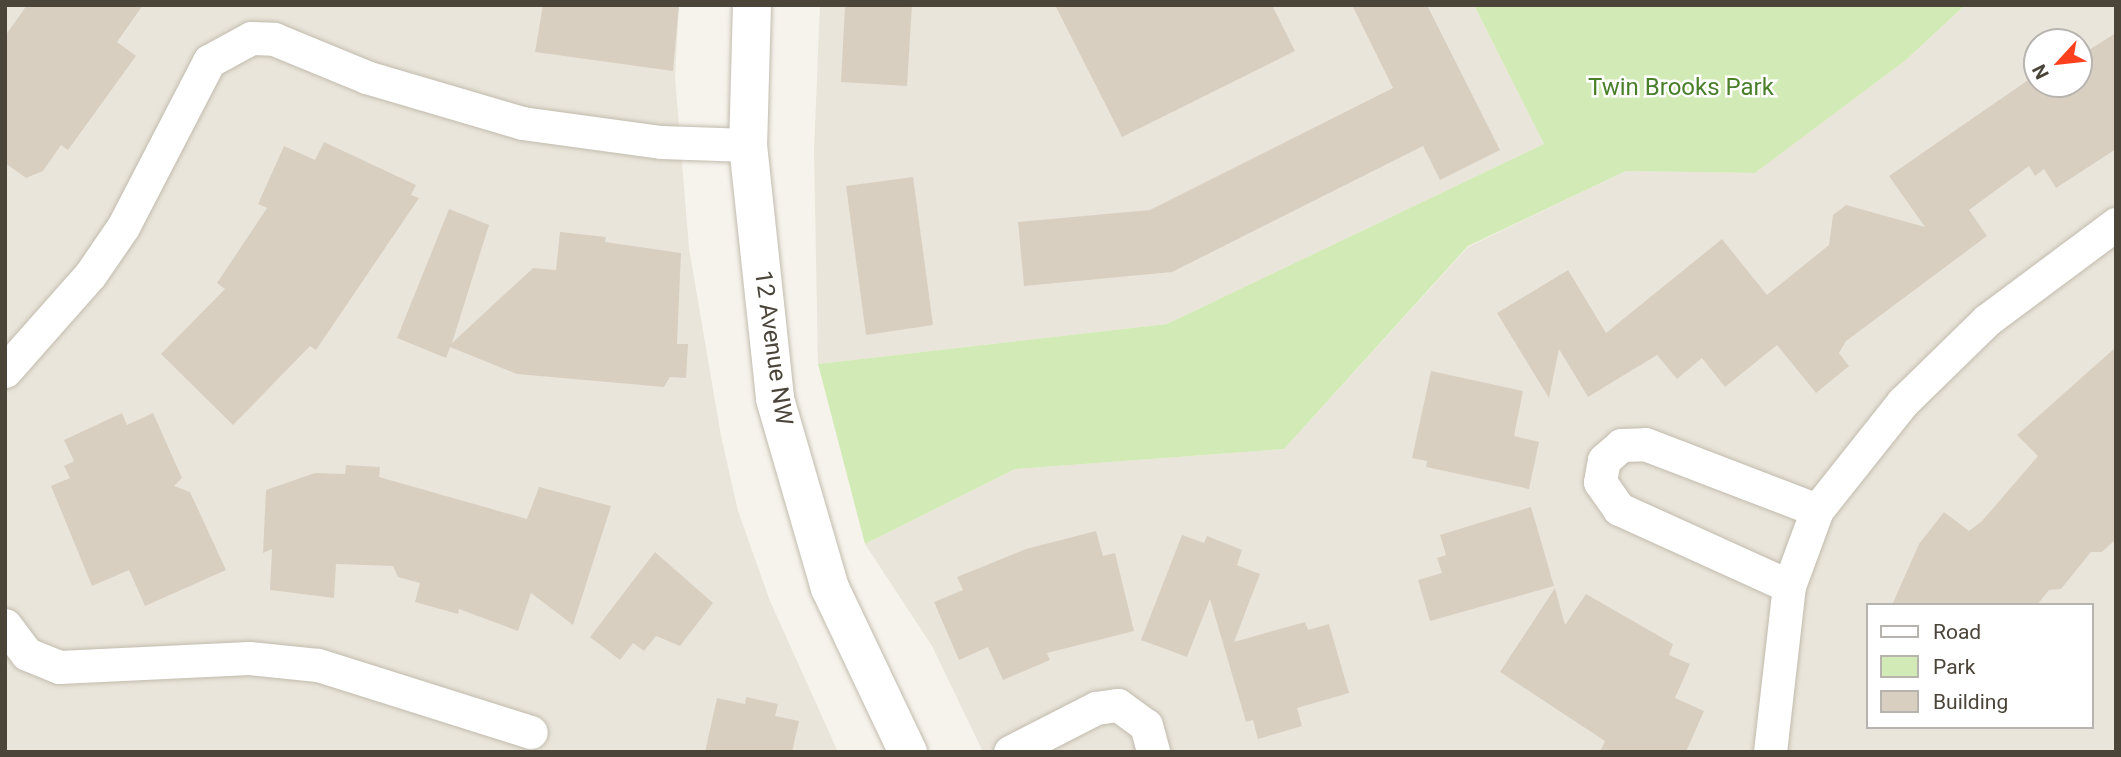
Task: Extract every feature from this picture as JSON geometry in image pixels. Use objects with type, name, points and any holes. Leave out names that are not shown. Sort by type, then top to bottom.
[{"type":"street","name":"12 Avenue NW","points":[[752,5],[748,145],[778,411],[830,588],[908,752]]},
{"type":"street","points":[[5,371],[90,275],[123,227],[209,61],[251,38],[274,39],[366,77],[522,123],[661,142],[748,145]]},
{"type":"street","points":[[1770,752],[1789,586],[1818,510],[1903,402],[1987,320],[2116,224]]},
{"type":"street","points":[[1789,586],[1619,509],[1600,482],[1604,460],[1621,445],[1645,444],[1818,510]]},
{"type":"street","points":[[5,625],[27,654],[59,667],[239,658],[304,663],[374,679],[531,732]]},
{"type":"street","points":[[1010,752],[1096,708],[1118,705],[1146,724],[1153,752]]},
{"type":"shaded area","points":[[5,5],[679,5],[675,77],[689,248],[721,436],[738,511],[770,601],[838,752],[5,752]]},
{"type":"shaded area","points":[[820,5],[1474,5],[1544,144],[1167,324],[818,364],[814,151]]},
{"type":"shaded area","points":[[1965,5],[2116,5],[2116,752],[983,752],[932,646],[865,544],[1015,469],[1284,449],[1468,247],[1626,171],[1755,173],[1906,60]]},
{"type":"green space","name":"Twin Brooks Park","points":[[1474,5],[1965,5],[1906,60],[1755,173],[1626,171],[1468,246],[1284,449],[1015,469],[865,544],[818,364],[1167,324],[1544,144]]},
{"type":"building","points":[[27,5],[143,5],[117,42],[136,56],[68,150],[61,145],[43,171],[26,178],[5,163],[5,36]]},
{"type":"building","points":[[543,5],[679,5],[673,71],[535,52]]},
{"type":"building","points":[[845,5],[912,5],[907,86],[841,82]]},
{"type":"building","points":[[1055,5],[1272,5],[1295,51],[1122,137]]},
{"type":"building","points":[[1352,5],[1427,5],[1500,150],[1440,180],[1423,146],[1172,272],[1024,286],[1018,222],[1150,210],[1393,88]]},
{"type":"building","points":[[2116,33],[2116,149],[2056,188],[2044,169],[2035,176],[2029,166],[1969,210],[1987,236],[1846,341],[1839,353],[1849,366],[1816,393],[1777,345],[1725,387],[1702,358],[1677,379],[1657,355],[1588,397],[1559,349],[1549,398],[1497,313],[1568,270],[1606,333],[1722,239],[1767,295],[1829,245],[1833,215],[1846,205],[1925,227],[1889,176],[2023,84],[2023,98],[2093,98],[2093,47]]},
{"type":"building","points":[[324,142],[416,185],[411,195],[419,198],[316,350],[310,346],[233,425],[161,354],[225,289],[217,283],[267,208],[258,204],[284,146],[315,160]]},
{"type":"building","points":[[913,177],[933,325],[866,335],[846,186]]},
{"type":"building","points":[[449,209],[489,225],[452,343],[533,268],[556,270],[560,232],[606,237],[605,242],[681,253],[677,344],[688,344],[686,378],[670,377],[664,387],[517,374],[450,347],[446,358],[397,338]]},
{"type":"building","points":[[2116,347],[2115,540],[2102,552],[2091,552],[2061,589],[2049,590],[2039,603],[1893,603],[1919,544],[1944,512],[1969,531],[1982,521],[2038,456],[2017,435]]},
{"type":"building","points":[[1431,371],[1523,391],[1514,436],[1539,442],[1529,489],[1426,467],[1427,461],[1412,458]]},
{"type":"building","points":[[122,413],[127,425],[153,413],[182,478],[174,486],[190,492],[226,570],[145,606],[129,570],[92,586],[51,486],[70,478],[64,466],[74,461],[64,440]]},
{"type":"building","points":[[346,465],[380,467],[379,477],[527,519],[539,487],[611,506],[573,625],[531,593],[518,631],[459,609],[458,614],[415,602],[420,583],[398,577],[393,566],[336,564],[334,598],[270,590],[272,549],[263,553],[266,490],[315,473],[345,474]]},
{"type":"building","points":[[1531,507],[1554,586],[1430,621],[1418,580],[1442,573],[1437,558],[1446,555],[1440,535]]},
{"type":"building","points":[[1096,531],[1103,556],[1115,553],[1134,631],[1047,653],[1050,660],[1003,680],[988,647],[959,660],[934,602],[963,590],[957,577],[1026,549]]},
{"type":"building","points":[[1182,535],[1204,543],[1207,536],[1242,550],[1237,565],[1260,574],[1234,642],[1305,622],[1308,630],[1329,624],[1349,693],[1297,708],[1302,726],[1258,739],[1253,720],[1246,722],[1210,599],[1187,657],[1141,640]]},
{"type":"building","points":[[655,552],[713,603],[680,646],[656,636],[644,651],[633,643],[620,660],[590,637]]},
{"type":"building","points":[[1555,588],[1565,625],[1586,594],[1673,644],[1669,655],[1690,664],[1675,698],[1704,711],[1686,752],[1600,752],[1605,741],[1500,672]]},
{"type":"building","points":[[746,697],[778,704],[775,716],[799,721],[792,752],[705,752],[717,698],[745,704]]}]
